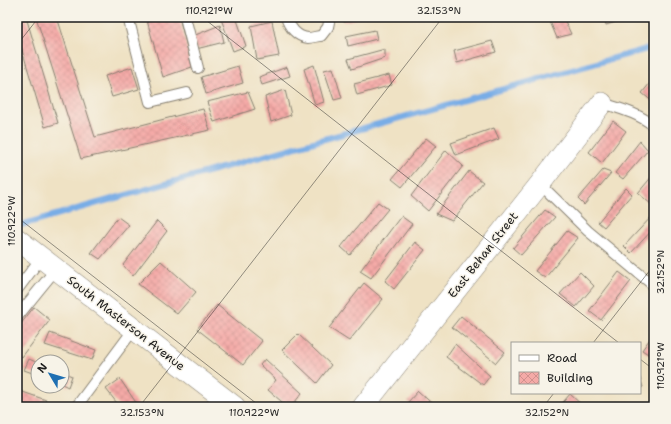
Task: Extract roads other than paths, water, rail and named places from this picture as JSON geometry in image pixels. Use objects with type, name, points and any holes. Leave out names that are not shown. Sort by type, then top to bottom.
[{"type":"street","name":"East Behan Street","points":[[363,407],[540,184],[602,103]]},
{"type":"street","name":"South Masterson Avenue","points":[[17,239],[235,407]]},
{"type":"lane","points":[[128,17],[150,102],[187,93]]},
{"type":"lane","points":[[185,17],[198,68]]},
{"type":"lane","points":[[286,17],[291,28],[298,35],[308,38],[321,36],[328,26],[330,17]]},
{"type":"lane","points":[[602,103],[630,111],[654,126]]},
{"type":"lane","points":[[540,184],[588,231],[654,286]]},
{"type":"lane","points":[[17,290],[49,264]]},
{"type":"lane","points":[[17,317],[38,291],[49,264]]},
{"type":"lane","points":[[76,407],[134,329]]},
{"type":"waterway","points":[[17,226],[654,47]]}]
